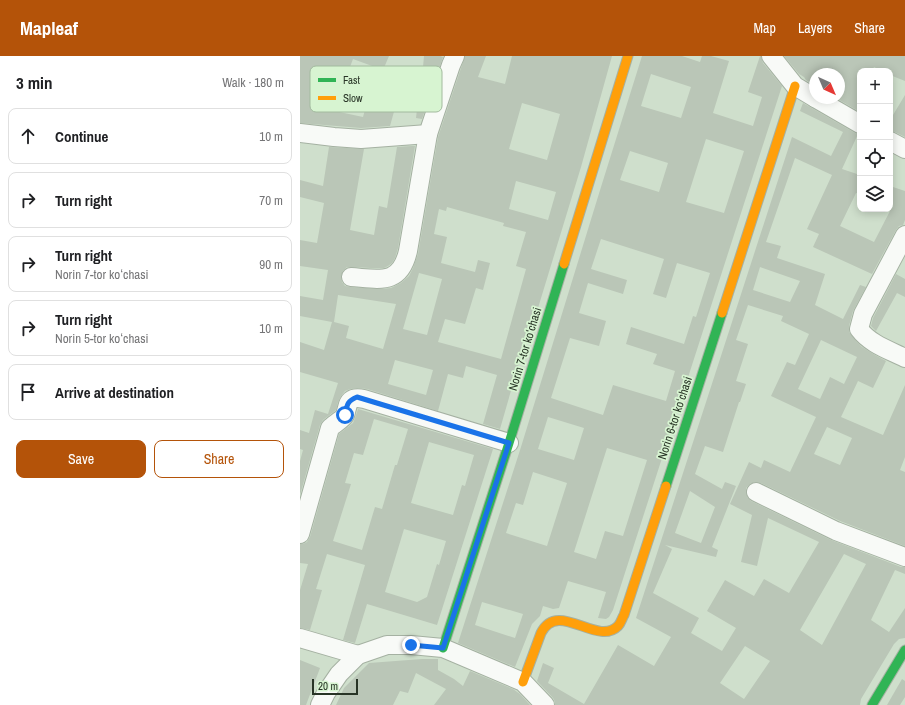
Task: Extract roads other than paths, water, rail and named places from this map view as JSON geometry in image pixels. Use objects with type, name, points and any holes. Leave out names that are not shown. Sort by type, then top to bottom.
[{"type":"street","points":[[442,92],[455,56]]},
{"type":"street","name":"Norin 7-tor koʻchasi","points":[[443,648],[509,443],[628,56]]},
{"type":"street","points":[[770,56],[795,86],[809,94]]},
{"type":"street","name":"Norin 6-tor koʻchasi","points":[[523,682],[542,629],[550,623],[558,620],[570,621],[600,632],[612,630],[618,626],[624,615],[795,86]]},
{"type":"street","points":[[825,104],[857,122]]},
{"type":"street","points":[[351,277],[385,279],[394,275],[403,266],[408,251],[428,134],[435,112]]},
{"type":"street","points":[[300,133],[334,138],[360,139],[428,134]]},
{"type":"street","points":[[893,143],[905,149]]},
{"type":"street","points":[[905,236],[863,314],[859,329],[872,342],[905,358]]},
{"type":"street","points":[[300,534],[330,428],[336,422],[342,420],[351,399],[357,397],[509,443]]},
{"type":"street","points":[[756,492],[836,531],[905,557]]},
{"type":"street","points":[[300,638],[358,655]]},
{"type":"street","points":[[320,705],[339,674],[358,655],[387,645],[411,645],[443,648],[523,682],[545,705]]},
{"type":"street","points":[[872,705],[905,650]]}]
